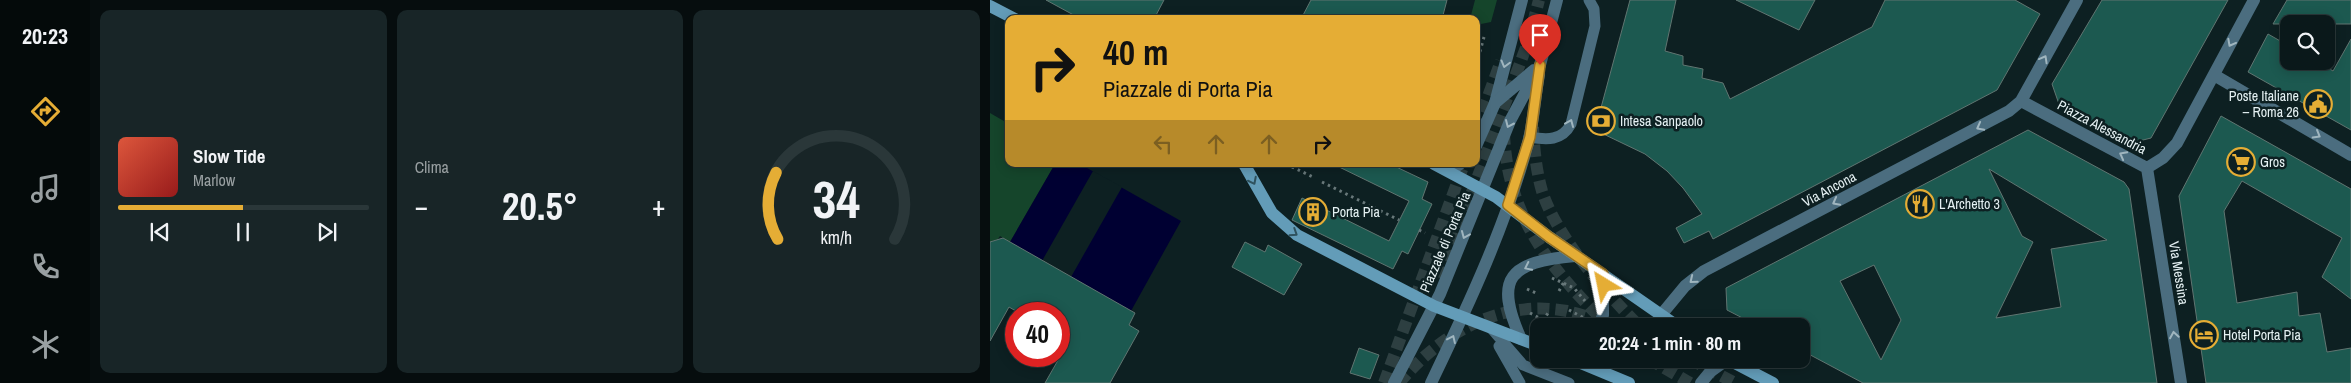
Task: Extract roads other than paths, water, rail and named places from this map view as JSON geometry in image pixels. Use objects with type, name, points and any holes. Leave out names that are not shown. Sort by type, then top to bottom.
[{"type":"main road","points":[[990,6],[1007,15]]},
{"type":"main road","name":"Piazzale di Porta Pia","points":[[1246,167],[1268,208],[1287,228],[1434,306],[1530,342]]},
{"type":"main road","name":"Piazzale di Porta Pia","points":[[1454,168],[1508,205],[1575,256],[1665,318]]},
{"type":"main road","points":[[1593,368],[1629,383]]},
{"type":"main road","points":[[1745,368],[1773,383]]},
{"type":"street","points":[[1480,137],[1495,103],[1522,0]]},
{"type":"street","points":[[1432,383],[1462,318],[1508,205],[1530,137],[1540,65],[1557,0]]},
{"type":"street","name":"Piazza Alessandria","points":[[2021,102],[2147,168],[2163,158],[2177,143],[2254,0]]},
{"type":"street","points":[[2021,102],[2073,1]]},
{"type":"street","points":[[1495,103],[1540,65]]},
{"type":"street","points":[[1484,190],[1510,121],[1540,65]]},
{"type":"street","points":[[2214,76],[2351,155]]},
{"type":"street","name":"Via Ancona","points":[[1661,315],[1685,286],[1704,271],[2009,111],[2021,102]]},
{"type":"street","name":"Via Messina","points":[[2147,168],[2181,383]]},
{"type":"street","name":"Piazzale di Porta Pia","points":[[1434,306],[1484,190]]},
{"type":"street","points":[[1521,339],[1507,302],[1508,287],[1511,280],[1519,271],[1533,264],[1554,258],[1575,256]]},
{"type":"street","points":[[1602,318],[1603,274]]},
{"type":"street","points":[[1394,383],[1434,306]]},
{"type":"street","points":[[1701,383],[1716,368]]},
{"type":"lane","points":[[1530,137],[1552,139],[1564,134],[1571,124],[1595,26],[1594,9],[1589,0]]},
{"type":"lane","points":[[1491,328],[1502,354],[1520,383]]},
{"type":"lane","points":[[1491,328],[1523,366],[1569,383]]},
{"type":"tunnel","points":[[1440,278],[1528,42],[1539,0]]},
{"type":"tunnel","points":[[1480,118],[1501,61]]},
{"type":"tunnel","points":[[1533,127],[1542,191],[1558,226],[1583,263],[1631,318]]},
{"type":"tunnel","points":[[1504,133],[1507,163],[1514,191],[1536,240],[1569,284],[1601,318]]},
{"type":"tunnel","points":[[1384,383],[1463,167]]},
{"type":"tunnel","points":[[1399,383],[1416,365],[1453,335],[1495,315],[1518,310],[1542,309],[1567,311],[1591,318]]},
{"type":"tunnel","points":[[1664,368],[1690,383]]},
{"type":"tunnel","points":[[1707,368],[1735,383]]},
{"type":"place","name":"Poste Italiane – Roma 26","points":[[2318,104]]},
{"type":"place","name":"Intesa Sanpaolo","points":[[1601,121]]},
{"type":"place","name":"Gros","points":[[2241,162]]},
{"type":"place","name":"L'Archetto 3","points":[[1920,204]]},
{"type":"place","name":"Porta Pia","points":[[1313,212]]},
{"type":"place","name":"Hotel Porta Pia","points":[[2204,335]]}]
